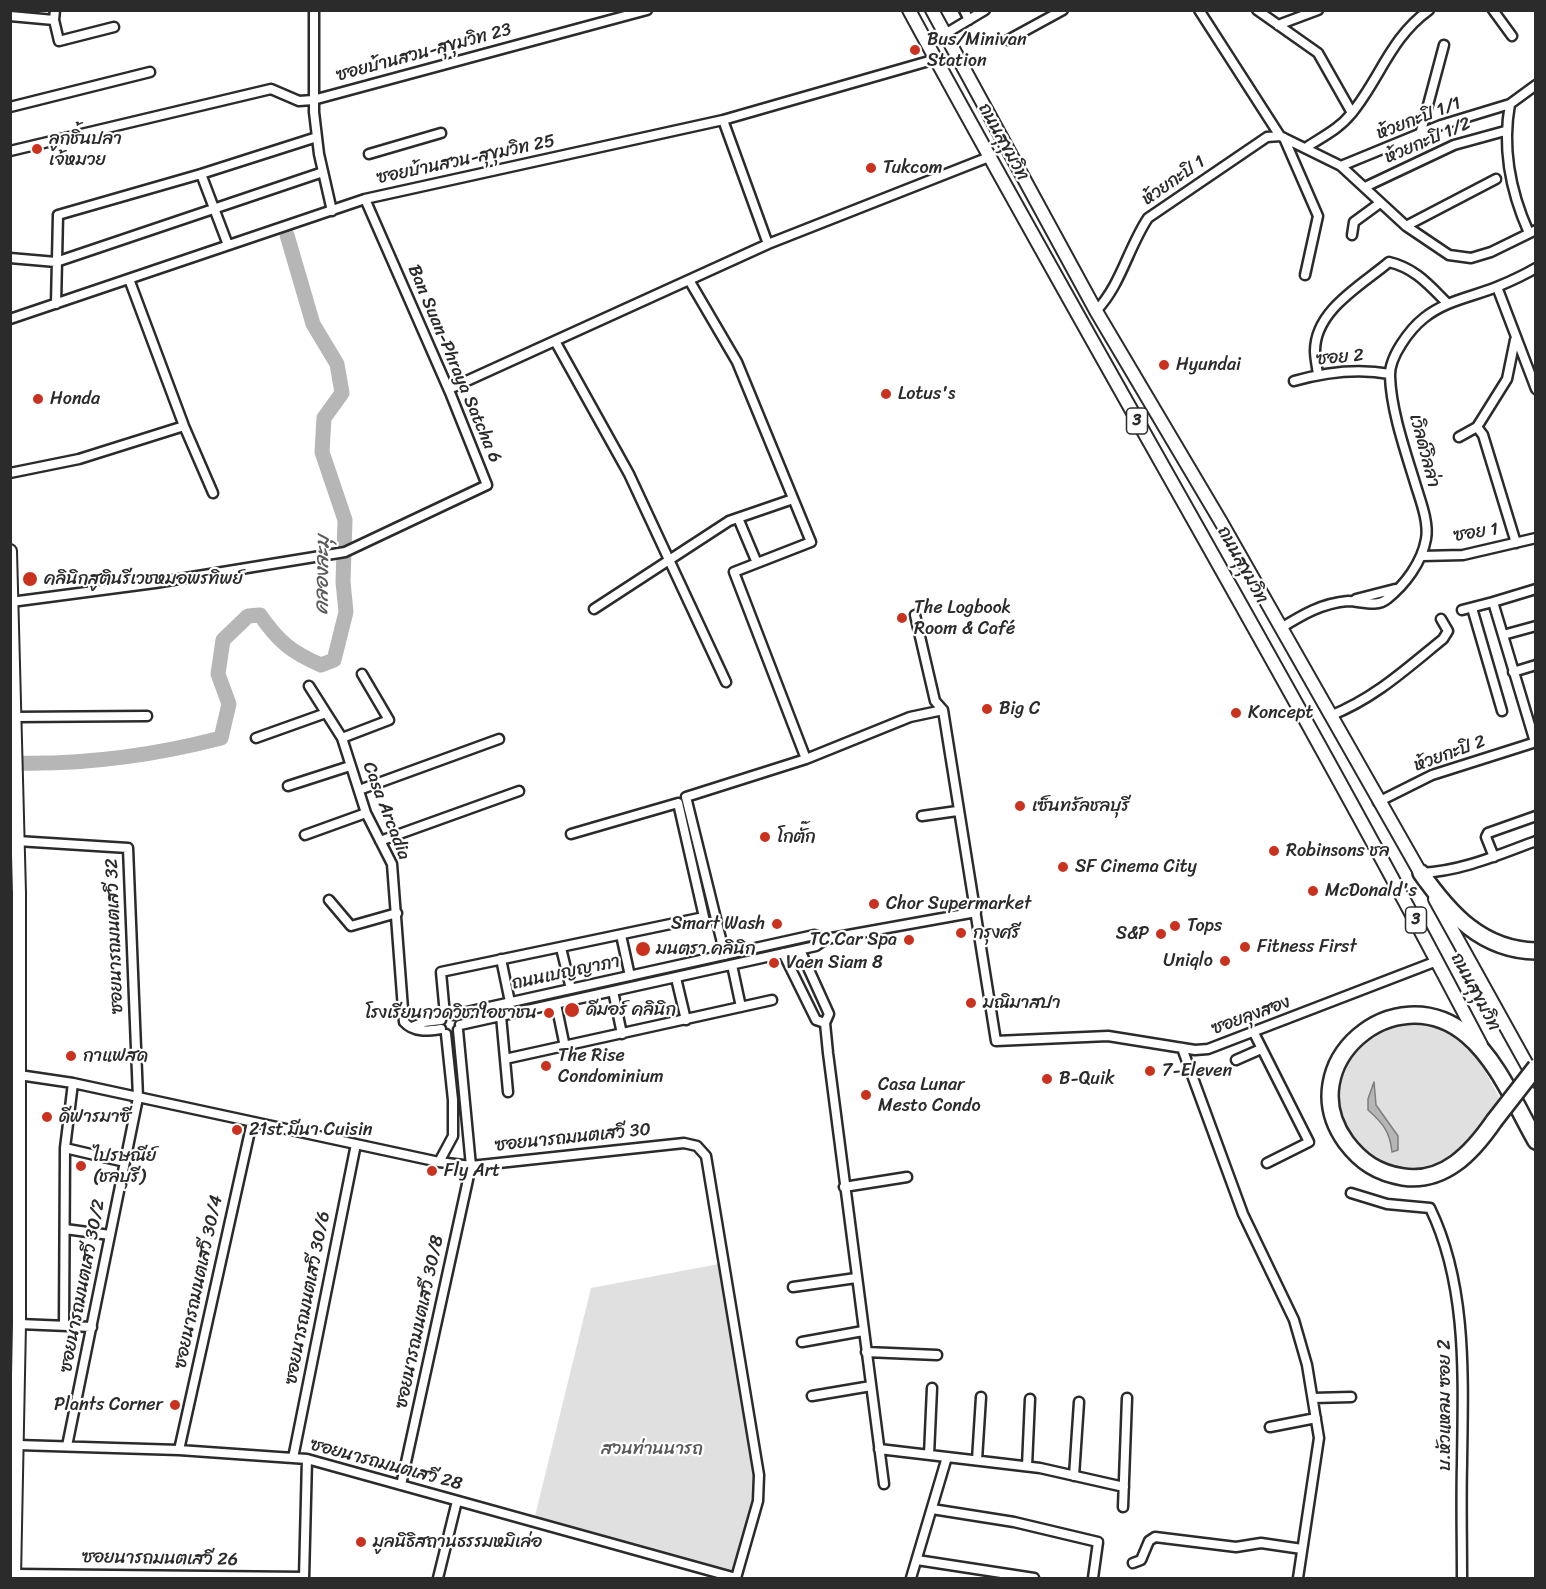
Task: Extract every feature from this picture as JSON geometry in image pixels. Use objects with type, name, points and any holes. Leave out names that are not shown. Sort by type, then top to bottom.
[{"type":"highway","points":[[1421,873],[1447,909],[1472,931],[1505,947],[1536,951]]},
{"type":"highway","points":[[1489,1060],[1467,1035],[1448,1024],[1422,1015],[1393,1017],[1363,1032],[1347,1047],[1332,1080],[1331,1104],[1339,1130],[1359,1158],[1380,1171],[1407,1177],[1429,1176],[1450,1168],[1467,1154],[1536,1067]]},
{"type":"highway","name":"ถนนสุขุมวิท","points":[[1489,1060],[1536,1141]]},
{"type":"main road","name":"ถนนสุขุมวิท","points":[[909,10],[1278,672],[1489,1060]]},
{"type":"main road","name":"ถนนสุขุมวิท","points":[[932,10],[1096,311],[1281,628],[1378,802],[1421,873],[1536,1081]]},
{"type":"main road","points":[[10,551],[18,841],[19,1075],[19,1324],[14,1465],[14,1576]]},
{"type":"main road","points":[[1278,672],[1291,671],[1298,659]]},
{"type":"street","points":[[55,10],[54,20],[59,41],[114,27]]},
{"type":"street","points":[[314,10],[313,100],[323,172],[332,210]]},
{"type":"street","name":"ซอยบ้านสวน-สุขุมวิท 23","points":[[313,100],[647,10]]},
{"type":"street","points":[[964,10],[969,20]]},
{"type":"street","points":[[945,34],[985,10]]},
{"type":"street","points":[[1199,10],[1282,137],[1318,216],[1305,276]]},
{"type":"street","points":[[1257,10],[1318,53],[1352,113]]},
{"type":"street","points":[[1278,25],[1318,10]]},
{"type":"street","points":[[1493,10],[1512,36]]},
{"type":"street","points":[[1008,40],[1061,11]]},
{"type":"street","points":[[1307,147],[1340,126],[1352,113],[1403,32],[1429,11]]},
{"type":"street","points":[[10,16],[54,20]]},
{"type":"street","points":[[1420,135],[1444,45]]},
{"type":"street","name":"ซอยบ้านสวน-สุขุมวิท 25","points":[[10,319],[365,199],[723,120],[936,59]]},
{"type":"street","points":[[10,107],[150,72]]},
{"type":"street","name":"ห้วยกะปิ 1/1","points":[[1341,166],[1509,104],[1536,85]]},
{"type":"street","points":[[10,151],[271,89],[299,101],[313,100]]},
{"type":"street","points":[[1282,137],[1307,147],[1341,166],[1406,226],[1449,255],[1471,258],[1491,252],[1533,231],[1515,196],[1505,131],[1509,104]]},
{"type":"street","points":[[723,120],[768,244]]},
{"type":"street","name":"ห้วยกะปิ 1/2","points":[[1365,187],[1454,145],[1505,131]]},
{"type":"street","points":[[369,154],[441,133]]},
{"type":"street","points":[[56,304],[58,215],[201,174],[317,137]]},
{"type":"street","name":"ห้วยกะปิ 1","points":[[1096,311],[1109,297],[1139,232],[1148,218],[1267,137],[1282,137]]},
{"type":"street","points":[[449,389],[768,244],[989,157]]},
{"type":"street","points":[[10,258],[56,262],[323,172]]},
{"type":"street","points":[[201,174],[228,245]]},
{"type":"street","points":[[1406,226],[1496,178]]},
{"type":"street","name":"Ban Suan-Phraya Satcha 6","points":[[11,603],[155,583],[334,554],[351,549],[487,485],[449,389],[365,199]]},
{"type":"street","points":[[1352,235],[1354,222],[1380,203]]},
{"type":"street","points":[[1318,374],[1315,349],[1324,322],[1338,304],[1389,262],[1405,266],[1419,274],[1447,303]]},
{"type":"street","points":[[1390,374],[1407,337],[1423,318],[1447,303],[1497,287],[1536,268]]},
{"type":"street","points":[[129,279],[184,426],[213,494]]},
{"type":"street","points":[[689,280],[737,362],[811,542],[734,572],[806,759]]},
{"type":"street","points":[[1497,287],[1515,340],[1536,389]]},
{"type":"street","points":[[1459,437],[1477,427],[1507,379],[1515,340]]},
{"type":"street","points":[[555,341],[630,474],[726,682]]},
{"type":"street","name":"ซอย 2","points":[[1294,381],[1318,374],[1365,370],[1390,374]]},
{"type":"street","name":"เวิลด์วิลล่า","points":[[1281,628],[1310,610],[1398,589],[1422,556],[1427,537],[1423,506],[1402,440],[1390,374]]},
{"type":"street","points":[[10,473],[79,459],[184,426]]},
{"type":"street","points":[[1477,427],[1483,435],[1516,543]]},
{"type":"street","points":[[594,609],[729,521],[793,499]]},
{"type":"street","points":[[738,518],[757,563]]},
{"type":"street","name":"ซอย 1","points":[[1422,556],[1463,555],[1536,538]]},
{"type":"street","points":[[1462,610],[1536,589]]},
{"type":"street","points":[[1493,602],[1535,742]]},
{"type":"street","points":[[1472,608],[1502,711]]},
{"type":"street","points":[[915,615],[936,701],[943,710],[957,811],[976,912]]},
{"type":"street","points":[[1330,716],[1356,705],[1384,688],[1443,639],[1448,631],[1441,620]]},
{"type":"street","points":[[1503,635],[1536,626]]},
{"type":"street","points":[[1513,672],[1536,665]]},
{"type":"street","points":[[342,738],[389,720],[362,674]]},
{"type":"street","name":"Casa Arcadia","points":[[309,686],[342,738],[366,813],[392,864],[404,1022],[424,1032],[445,1022]]},
{"type":"street","points":[[725,955],[686,797],[806,759],[910,717],[943,710]]},
{"type":"street","points":[[256,738],[326,713]]},
{"type":"street","points":[[14,717],[147,716]]},
{"type":"street","points":[[359,790],[499,739]]},
{"type":"street","name":"ห้วยกะปิ 2","points":[[1378,802],[1432,776],[1535,742]]},
{"type":"street","points":[[288,786],[351,766]]},
{"type":"street","points":[[380,841],[519,791]]},
{"type":"street","points":[[439,1162],[453,1136],[453,1100],[441,972],[704,917],[678,803],[571,834]]},
{"type":"street","points":[[922,816],[957,811]]},
{"type":"street","points":[[305,835],[366,813]]},
{"type":"street","points":[[1494,857],[1486,837],[1488,833],[1536,816]]},
{"type":"street","name":"ซอยนารถมนตเสวี 32","points":[[18,841],[128,848],[138,1098]]},
{"type":"street","points":[[1421,873],[1442,872],[1494,857],[1536,841]]},
{"type":"street","points":[[330,900],[351,926],[397,913]]},
{"type":"street","name":"ซอยลุงสอง","points":[[976,912],[996,1041],[1108,1036],[1182,1048],[1208,1049],[1437,961]]},
{"type":"street","name":"ถนนเบญญาภา","points":[[445,1022],[459,1027],[800,950],[816,946],[826,939],[976,912]]},
{"type":"street","points":[[621,935],[630,976]]},
{"type":"street","name":"ถนนเบญญาภา","points":[[445,1022],[510,1002],[708,958],[814,935],[826,939]]},
{"type":"street","points":[[561,948],[570,989]]},
{"type":"street","points":[[800,950],[829,1014],[825,1023],[844,1187],[884,1484]]},
{"type":"street","points":[[783,954],[816,1020],[825,1023]]},
{"type":"street","points":[[708,958],[710,970]]},
{"type":"street","points":[[501,959],[510,1002]]},
{"type":"street","points":[[732,965],[741,1007]]},
{"type":"street","points":[[676,978],[686,1020]]},
{"type":"street","points":[[588,985],[590,996]]},
{"type":"street","points":[[613,992],[622,1034]]},
{"type":"street","points":[[505,1059],[772,1000]]},
{"type":"street","points":[[556,1004],[565,1047]]},
{"type":"street","points":[[501,1016],[508,1092]]},
{"type":"street","points":[[445,1022],[459,1027]]},
{"type":"street","name":"ซอยนารถมนตเสวี 30/8","points":[[401,1485],[471,1166],[459,1027]]},
{"type":"street","points":[[1254,1033],[1309,1142],[1267,1163]]},
{"type":"street","points":[[1182,1048],[1243,1214],[1294,1320],[1307,1365],[1319,1438],[1298,1578]]},
{"type":"street","points":[[1236,1060],[1261,1050]]},
{"type":"street","name":"ซอยนารถมนตเสวี 30","points":[[19,1075],[73,1083],[439,1162],[471,1166],[684,1143],[697,1146],[706,1156],[759,1475],[758,1501],[736,1578]]},
{"type":"street","points":[[64,1326],[65,1148],[73,1083]]},
{"type":"street","name":"ซอยนารถมนตเสวี 30/2","points":[[67,1446],[138,1098]]},
{"type":"street","points":[[453,1100],[465,1100]]},
{"type":"street","name":"ซอยนารถมนตเสวี 30/4","points":[[179,1450],[252,1122]]},
{"type":"street","name":"ซอยนารถมนตเสวี 30/6","points":[[293,1458],[356,1144]]},
{"type":"street","points":[[65,1148],[125,1162]]},
{"type":"street","points":[[844,1187],[907,1177]]},
{"type":"street","name":"บ.หัวแหลม ซอย 2","points":[[1351,1193],[1387,1204],[1430,1208],[1443,1239],[1461,1332],[1464,1368],[1462,1578]]},
{"type":"street","points":[[65,1229],[110,1235]]},
{"type":"street","points":[[793,1287],[856,1278]]},
{"type":"street","points":[[19,1324],[92,1327]]},
{"type":"street","points":[[802,1342],[863,1331]]},
{"type":"street","points":[[866,1352],[937,1355]]},
{"type":"street","points":[[812,1396],[871,1386]]},
{"type":"street","points":[[929,1455],[932,1388]]},
{"type":"street","points":[[977,1460],[981,1397]]},
{"type":"street","points":[[1312,1398],[1351,1397]]},
{"type":"street","points":[[1123,1507],[1127,1398]]},
{"type":"street","points":[[1027,1466],[1030,1399]]},
{"type":"street","points":[[1074,1476],[1079,1402]]},
{"type":"street","points":[[1270,1427],[1316,1418]]},
{"type":"street","name":"ซอยนารถมนตเสวี 28","points":[[16,1438],[67,1446],[179,1450],[307,1459],[736,1578]]},
{"type":"street","points":[[879,1449],[1027,1466],[1124,1487]]},
{"type":"street","points":[[911,1578],[947,1457]]},
{"type":"street","points":[[304,1578],[307,1459]]},
{"type":"street","points":[[438,1578],[458,1501]]},
{"type":"street","points":[[932,1509],[1014,1522],[1098,1542],[1093,1578]]},
{"type":"street","points":[[1133,1563],[1141,1560],[1152,1537],[1236,1547],[1261,1543],[1302,1549]]},
{"type":"street","points":[[917,1560],[1034,1578]]},
{"type":"street","name":"ซอยนารถมนตเสวี 26","points":[[14,1576],[304,1578]]},
{"type":"green space","points":[[1406,1022],[1444,1030],[1468,1046],[1503,1104],[1457,1155],[1420,1170],[1393,1168],[1369,1156],[1352,1136],[1341,1111],[1340,1084],[1350,1058],[1375,1032]]},
{"type":"green space","name":"สวนท่านนารถ","points":[[719,1264],[754,1472],[753,1497],[732,1571],[535,1516],[591,1288]]},
{"type":"shaded area","points":[[1374,1082],[1376,1105],[1398,1136],[1398,1150],[1392,1152],[1385,1128],[1368,1110],[1368,1099]]},
{"type":"waterway","name":"คลองละมุ","points":[[10,763],[117,758],[169,750],[221,738],[229,704],[218,674],[223,640],[248,616],[260,615],[286,645],[311,660],[321,665],[334,660],[346,612],[343,582],[345,520],[322,452],[324,418],[342,393],[337,364],[313,324],[287,235]]},
{"type":"place","name":"Bus/Minivan Station","points":[[915,50]]},
{"type":"place","name":"ลูกชิ้นปลา เจ้หมวย","points":[[37,149]]},
{"type":"place","name":"Tukcom","points":[[871,168]]},
{"type":"place","name":"Hyundai","points":[[1164,365]]},
{"type":"place","name":"Lotus's","points":[[886,394]]},
{"type":"place","name":"Honda","points":[[38,399]]},
{"type":"place","name":"คลินิกสูตินรีเวชหมอพรทิพย์","points":[[30,579]]},
{"type":"place","name":"The Logbook Room & Café","points":[[902,618]]},
{"type":"place","name":"Big C","points":[[987,709]]},
{"type":"place","name":"Koncept","points":[[1236,713]]},
{"type":"place","name":"เซ็นทรัลชลบุรี","points":[[1020,806]]},
{"type":"place","name":"โกตั๊ก","points":[[765,837]]},
{"type":"place","name":"Robinsons ชล","points":[[1274,851]]},
{"type":"place","name":"SF Cinema City","points":[[1063,867]]},
{"type":"place","name":"McDonald's","points":[[1313,891]]},
{"type":"place","name":"Chor Supermarket","points":[[874,904]]},
{"type":"place","name":"Smart Wash","points":[[777,924]]},
{"type":"place","name":"Tops","points":[[1175,926]]},
{"type":"place","name":"กรุงศรี","points":[[961,933]]},
{"type":"place","name":"S&P","points":[[1161,934]]},
{"type":"place","name":"TC Car Spa","points":[[909,940]]},
{"type":"place","name":"Fitness First","points":[[1245,947]]},
{"type":"place","name":"มนตรา คลินิก","points":[[643,949]]},
{"type":"place","name":"Uniqlo","points":[[1225,961]]},
{"type":"place","name":"Vaen Siam 8","points":[[774,963]]},
{"type":"place","name":"มณิมาสปา","points":[[971,1003]]},
{"type":"place","name":"ดีมอร์ คลินิก","points":[[572,1010]]},
{"type":"place","name":"โรงเรียนกวดวิชาใอชาชน","points":[[549,1013]]},
{"type":"place","name":"กาแฟสด","points":[[71,1056]]},
{"type":"place","name":"The Rise Condominium","points":[[546,1066]]},
{"type":"place","name":"7-Eleven","points":[[1150,1071]]},
{"type":"place","name":"B-Quik","points":[[1047,1079]]},
{"type":"place","name":"Casa Lunar Mesto Condo","points":[[866,1095]]},
{"type":"place","name":"ดีฟารมาซี","points":[[47,1117]]},
{"type":"place","name":"21st มีนา Cuisin","points":[[237,1130]]},
{"type":"place","name":"ไปรษณีย์ (ชลบุรี)","points":[[81,1166]]},
{"type":"place","name":"Fly Art","points":[[432,1171]]},
{"type":"place","name":"Plants Corner","points":[[175,1405]]},
{"type":"place","name":"มูลนิธิสถานธรรมหมิเล่อ","points":[[361,1542]]}]
